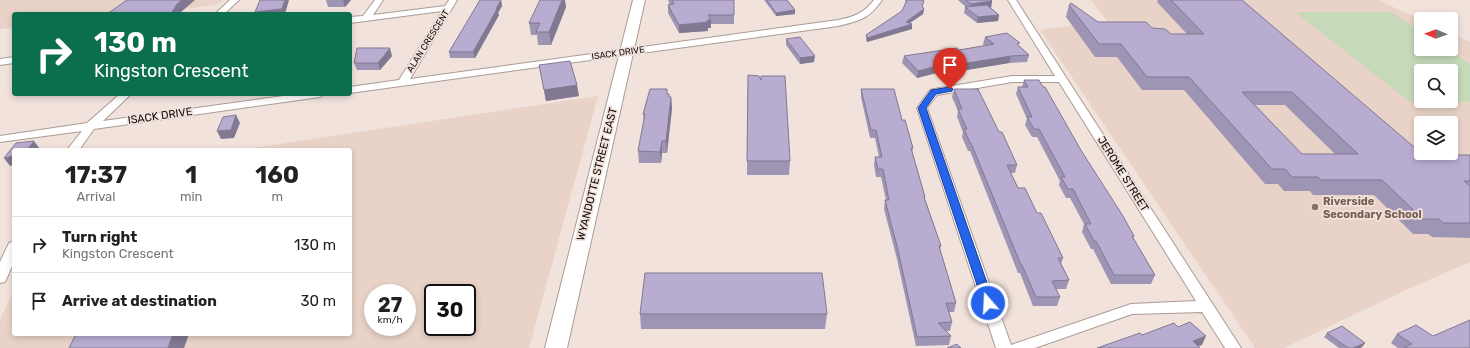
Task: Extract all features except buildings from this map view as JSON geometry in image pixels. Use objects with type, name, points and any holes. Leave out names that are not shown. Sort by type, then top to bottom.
[{"type":"street","points":[[221,12],[235,0]]},
{"type":"street","points":[[366,18],[379,0]]},
{"type":"street","name":"WYANDOTTE STREET EAST","points":[[556,348],[640,0]]},
{"type":"street","name":"ISACK DRIVE","points":[[352,90],[838,23],[859,18],[870,12],[878,0]]},
{"type":"street","name":"JEROME STREET","points":[[1012,0],[1233,348]]},
{"type":"street","points":[[352,20],[451,4]]},
{"type":"street","name":"ALAN CRESCENT","points":[[402,82],[451,4]]},
{"type":"street","points":[[0,62],[12,60]]},
{"type":"street","points":[[1004,348],[922,108],[934,92],[1012,79],[1062,79]]},
{"type":"street","points":[[74,148],[91,126],[124,96]]},
{"type":"street","name":"ISACK DRIVE","points":[[0,139],[306,96]]},
{"type":"street","points":[[0,278],[12,251]]},
{"type":"street","points":[[1017,348],[1131,309],[1206,306]]},
{"type":"shaded area","points":[[0,0],[223,0],[216,5],[155,12],[12,12],[12,28],[0,29]]},
{"type":"shaded area","name":"Riverside Secondary School","points":[[1091,0],[1378,0],[1414,17],[1414,56],[1458,56],[1458,36],[1470,42],[1470,262],[1406,290],[1284,348],[1255,348],[1040,30],[1107,21]]},
{"type":"shaded area","points":[[598,96],[529,348],[0,348],[0,320],[12,293],[12,336],[352,336],[352,148],[252,148]]},
{"type":"green space","points":[[1295,12],[1391,12],[1414,27],[1414,56],[1458,56],[1470,64],[1470,102],[1458,102],[1458,64],[1414,64],[1414,102],[1410,102]]},
{"type":"place","name":"Riverside Secondary School","points":[[1315,207]]},
{"type":"route","points":[[950,89],[934,92],[922,108],[988,303]]}]
